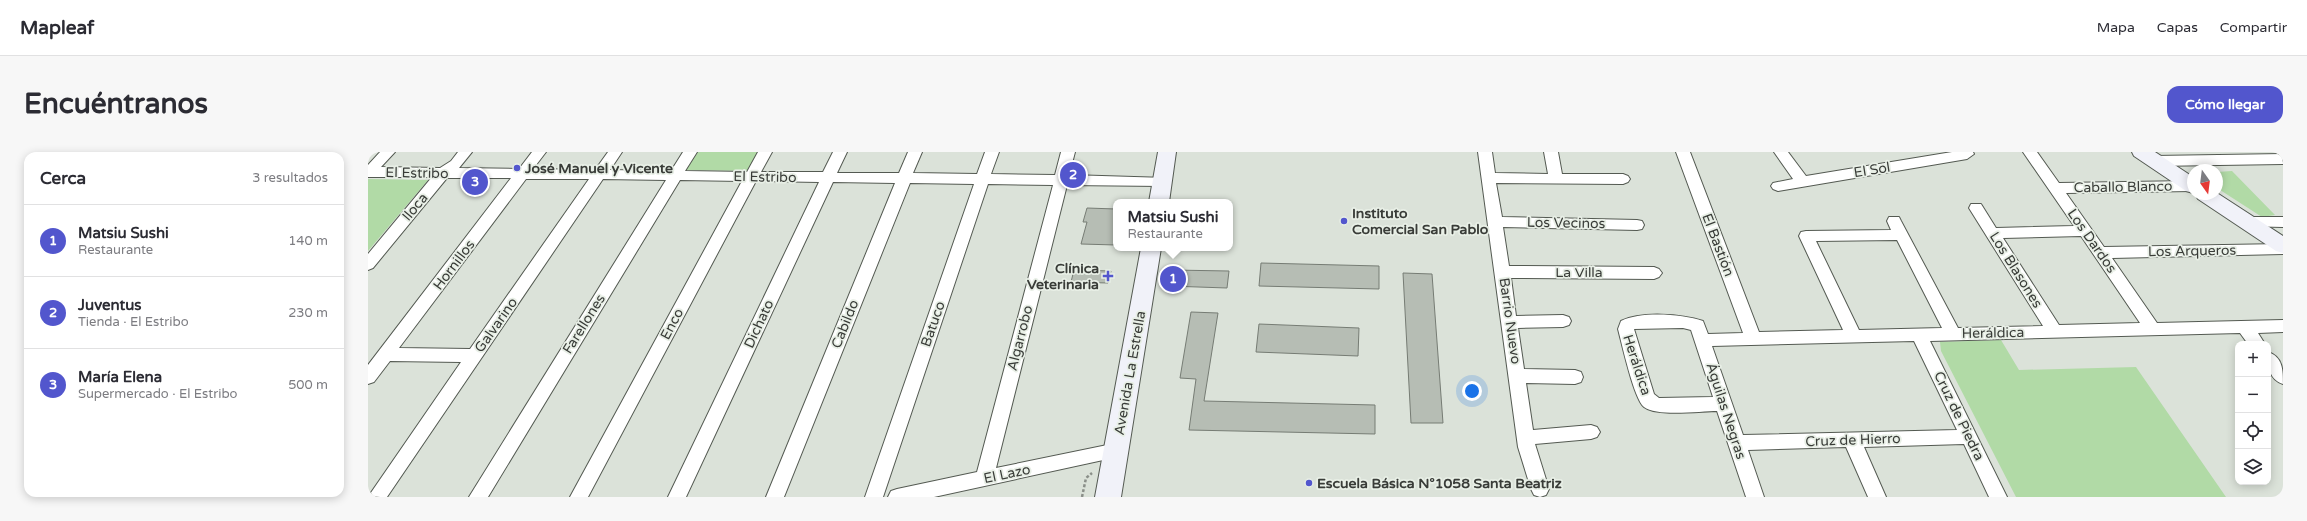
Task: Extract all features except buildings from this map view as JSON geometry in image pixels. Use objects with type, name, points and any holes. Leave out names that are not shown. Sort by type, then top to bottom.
[{"type":"main road","points":[[1159,199],[1167,152]]},
{"type":"main road","points":[[2147,156],[2187,182]]},
{"type":"main road","points":[[2214,200],[2283,246]]},
{"type":"main road","name":"Avenida La Estrella","points":[[1108,497],[1150,251]]},
{"type":"street","points":[[369,172],[388,152]]},
{"type":"street","name":"Iloca","points":[[370,259],[443,173],[456,164],[465,152]]},
{"type":"street","name":"Hornillos","points":[[370,372],[386,354],[539,152]]},
{"type":"street","name":"Galvarino","points":[[377,497],[615,152]]},
{"type":"street","name":"Farellones","points":[[478,497],[690,152]]},
{"type":"street","name":"Enco","points":[[579,497],[765,152]]},
{"type":"street","name":"Dichato","points":[[677,497],[840,152]]},
{"type":"street","name":"Cabildo","points":[[775,497],[914,152]]},
{"type":"street","name":"Batuco","points":[[874,497],[992,152]]},
{"type":"street","name":"Algarrobo","points":[[984,478],[1068,152]]},
{"type":"street","name":"Barrio Nuevo","points":[[1485,152],[1526,438],[1529,456],[1540,489]]},
{"type":"street","points":[[1551,152],[1556,179]]},
{"type":"street","name":"El Bastión","points":[[1682,152],[1753,339]]},
{"type":"street","points":[[1781,152],[1803,182]]},
{"type":"street","name":"Los Dardos","points":[[2030,152],[2153,329]]},
{"type":"street","name":"El Sol","points":[[1778,186],[1941,155],[1967,154]]},
{"type":"street","points":[[2147,156],[2283,159]]},
{"type":"street","name":"El Estribo","points":[[369,172],[1162,181]]},
{"type":"street","points":[[1489,178],[1623,179]]},
{"type":"street","name":"Caballo Blanco","points":[[2055,188],[2187,189]]},
{"type":"street","name":"Los Blasones","points":[[1976,208],[2055,332]]},
{"type":"street","points":[[1894,221],[1954,334]]},
{"type":"street","name":"Los Vecinos","points":[[1496,222],[1637,225]]},
{"type":"street","points":[[2247,222],[2283,222]]},
{"type":"street","points":[[1992,233],[2085,231]]},
{"type":"street","points":[[1854,336],[1806,236],[1901,235]]},
{"type":"street","name":"Los Arqueros","points":[[2100,253],[2283,250]]},
{"type":"street","name":"La Villa","points":[[1503,272],[1654,273]]},
{"type":"street","points":[[1510,322],[1563,322]]},
{"type":"street","name":"Heráldica","points":[[1724,404],[1659,405],[1651,403],[1646,397],[1626,329],[1627,325],[1633,322],[1683,322],[1700,332],[1753,339],[2283,326]]},
{"type":"street","points":[[2244,327],[2255,341]]},
{"type":"street","name":"Águilas Negras","points":[[1700,332],[1755,497]]},
{"type":"street","name":"Cruz de Piedra","points":[[1919,335],[1998,497]]},
{"type":"street","points":[[386,354],[474,356]]},
{"type":"street","points":[[2271,362],[2283,377]]},
{"type":"street","points":[[1517,376],[1575,377]]},
{"type":"street","points":[[1526,438],[1591,432]]},
{"type":"street","name":"Cruz de Hierro","points":[[1737,443],[1969,437]]},
{"type":"street","points":[[1852,440],[1877,497]]},
{"type":"street","name":"El Lazo","points":[[897,497],[1117,450]]},
{"type":"green space","points":[[698,152],[758,152],[747,171],[686,170]]},
{"type":"green space","points":[[2232,171],[2275,215],[2262,217],[2223,192],[2223,172]]},
{"type":"green space","points":[[368,179],[428,180],[368,251]]},
{"type":"green space","points":[[2001,340],[2019,370],[2136,367],[2226,497],[2016,497],[1941,351],[1940,342]]},
{"type":"place","name":"José Manuel y Vicente","points":[[517,168]]},
{"type":"place","name":"Juventus","points":[[1073,175]]},
{"type":"place","name":"María Elena","points":[[475,182]]},
{"type":"place","name":"Instituto Comercial San Pablo","points":[[1344,221]]},
{"type":"place","name":"Clínica Veterinaria","points":[[1108,276]]},
{"type":"place","name":"Matsiu Sushi","points":[[1173,279]]},
{"type":"place","name":"Escuela Básica N°1058 Santa Beatriz","points":[[1309,483]]}]
